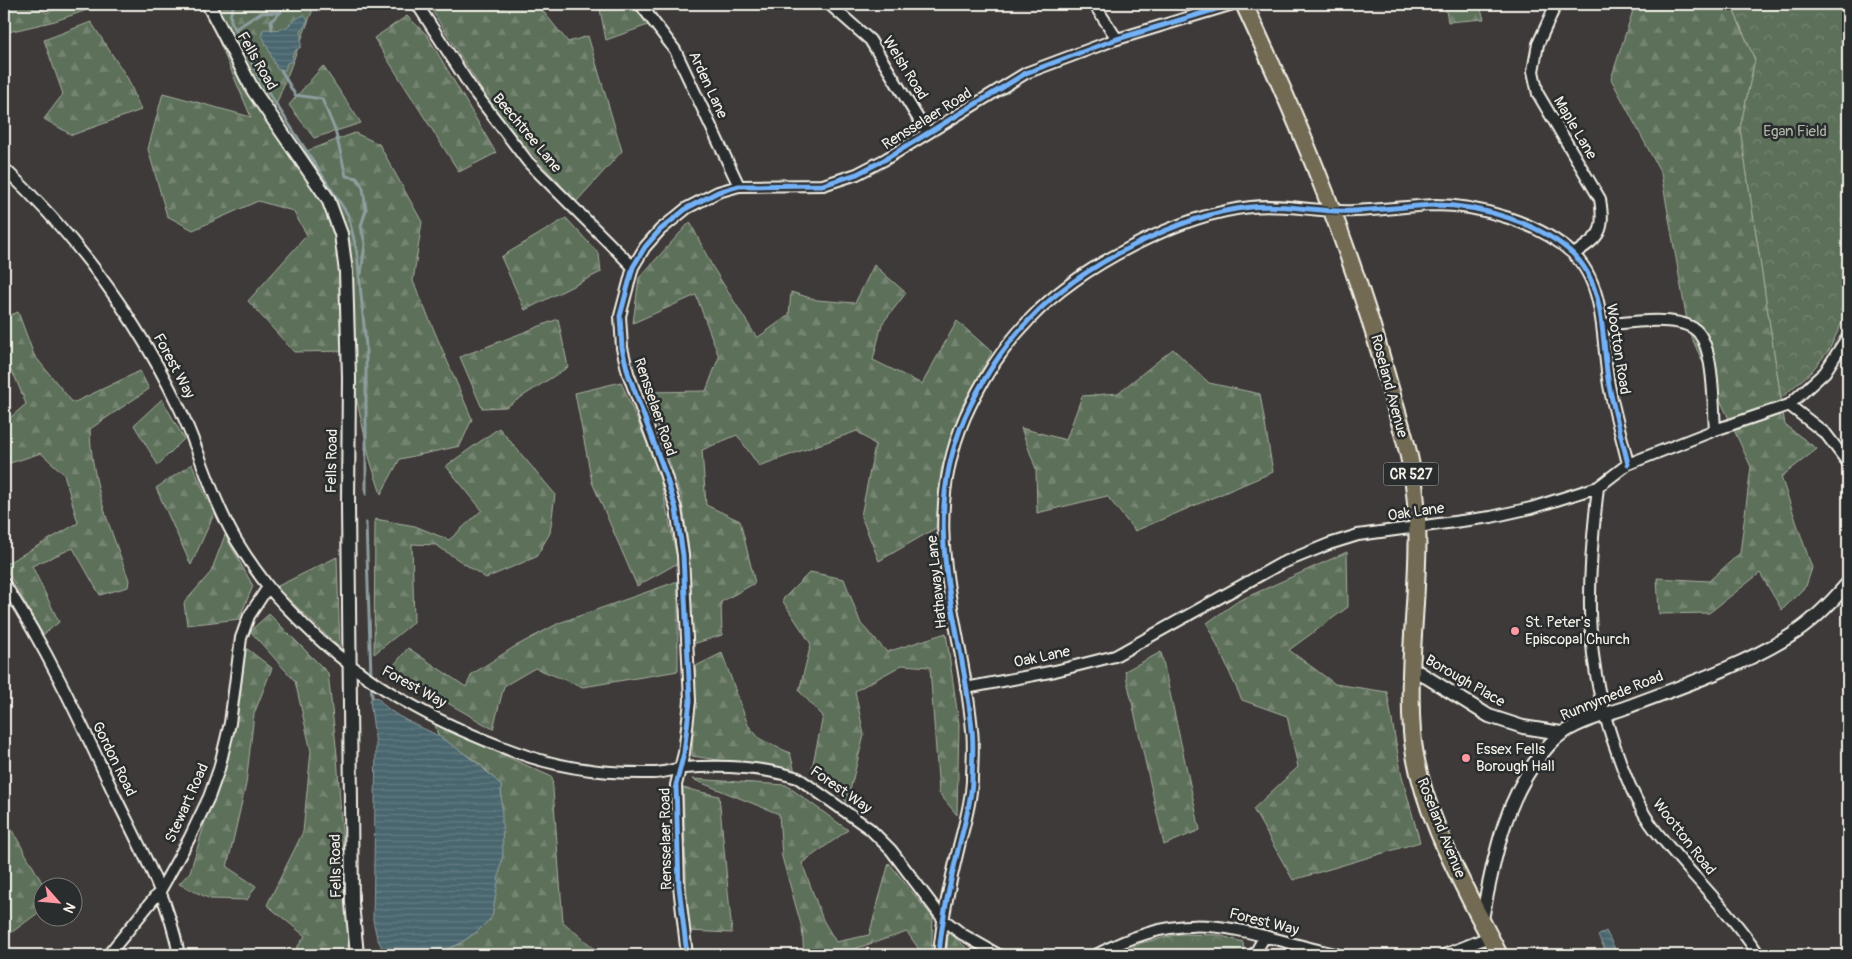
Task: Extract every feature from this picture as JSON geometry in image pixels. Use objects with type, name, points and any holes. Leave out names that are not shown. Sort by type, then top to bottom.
[{"type":"main road","name":"Roseland Avenue","points":[[1244,4],[1301,128],[1334,211],[1373,327],[1410,462],[1417,527],[1412,668],[1412,732],[1420,778],[1450,856],[1499,955]]},
{"type":"street","name":"Fells Road","points":[[208,4],[232,53],[254,90],[328,199],[336,217],[343,242],[346,272],[349,377],[349,665],[352,903],[357,955]]},
{"type":"street","name":"Beechtree Lane","points":[[417,4],[472,89],[528,162],[633,267]]},
{"type":"street","name":"Arden Lane","points":[[640,4],[675,50],[739,186]]},
{"type":"street","name":"Welsh Road","points":[[829,4],[870,40],[927,133]]},
{"type":"street","points":[[1094,4],[1117,39]]},
{"type":"street","name":"Rensselaer Road","points":[[686,955],[677,842],[676,785],[690,701],[683,555],[676,510],[665,472],[628,373],[622,348],[620,316],[633,267],[645,248],[660,230],[686,208],[718,192],[739,186],[823,185],[857,174],[884,160],[1026,73],[1117,39],[1233,4]]},
{"type":"street","name":"Maple Lane","points":[[1553,4],[1553,11],[1538,44],[1533,71],[1538,94],[1600,199],[1603,215],[1603,225],[1596,240],[1574,254]]},
{"type":"street","name":"Forest Way","points":[[4,168],[29,192],[76,245],[141,336],[181,412],[236,540],[268,587],[322,642],[349,665],[380,688],[470,734],[515,752],[562,767],[654,774],[680,769],[717,766],[785,774],[798,778],[870,829],[891,850],[943,919],[962,934],[1000,955]]},
{"type":"street","name":"Wootton Road","points":[[1334,211],[1438,205],[1463,208],[1507,217],[1541,231],[1574,254],[1586,272],[1597,296],[1609,384],[1628,464]]},
{"type":"street","name":"Hathaway Lane","points":[[939,955],[943,919],[972,787],[972,732],[945,570],[943,523],[945,492],[957,439],[966,415],[993,366],[1032,316],[1076,281],[1134,245],[1175,226],[1212,214],[1251,207],[1274,206],[1334,211]]},
{"type":"street","points":[[1602,325],[1650,320],[1693,327],[1700,334],[1708,352],[1715,430]]},
{"type":"street","name":"Oak Lane","points":[[966,688],[1056,671],[1115,656],[1280,564],[1358,535],[1492,517],[1530,508],[1598,486],[1628,464],[1715,430],[1789,406],[1825,372],[1848,336]]},
{"type":"street","points":[[1789,406],[1826,434],[1848,463]]},
{"type":"street","name":"Wootton Road","points":[[1598,486],[1591,550],[1590,644],[1595,675],[1613,742],[1634,796],[1654,828],[1745,935],[1759,955]]},
{"type":"street","name":"Gordon Road","points":[[4,583],[48,659],[87,735],[160,891],[176,935],[180,955]]},
{"type":"street","name":"Runnymede Road","points":[[1482,919],[1495,856],[1513,802],[1537,761],[1561,733],[1743,660],[1790,636],[1820,614],[1848,583]]},
{"type":"street","name":"Stewart Road","points":[[108,955],[160,891],[189,840],[219,770],[230,723],[241,638],[249,616],[268,587]]},
{"type":"street","name":"Borough Place","points":[[1412,668],[1489,716],[1523,727],[1561,733]]},
{"type":"street","name":"Forest Way","points":[[1096,955],[1129,938],[1161,928],[1200,925],[1234,928],[1340,955]]},
{"type":"street","points":[[1254,955],[1264,936]]},
{"type":"street","points":[[1444,955],[1490,937]]},
{"type":"green space","points":[[4,4],[33,4],[47,13],[66,4],[104,4],[55,21],[4,33]]},
{"type":"green space","points":[[203,4],[315,4],[271,118],[296,155],[355,133],[379,144],[422,222],[413,281],[472,419],[460,446],[400,459],[381,494],[370,460],[346,351],[294,352],[248,301],[307,235],[293,211],[258,201],[193,230],[167,216],[148,149],[163,93],[251,117]]},
{"type":"green space","points":[[428,4],[537,4],[568,42],[588,36],[622,151],[576,202],[498,116]]},
{"type":"green space","points":[[599,4],[633,4],[648,25],[606,40]]},
{"type":"green space","points":[[1445,4],[1479,4],[1484,19],[1448,22]]},
{"type":"green space","points":[[1635,4],[1731,4],[1755,60],[1740,128],[1785,425],[1817,449],[1781,477],[1812,568],[1806,586],[1782,610],[1760,573],[1709,613],[1659,614],[1657,578],[1709,581],[1740,553],[1751,467],[1689,332],[1661,173],[1611,79]]},
{"type":"green space","name":"Egan Field","points":[[1731,4],[1848,4],[1848,164],[1844,175],[1844,203],[1848,229],[1847,312],[1829,350],[1811,372],[1781,398],[1740,128],[1755,60]]},
{"type":"green space","points":[[407,16],[427,35],[496,153],[459,172],[374,38]]},
{"type":"green space","points":[[91,22],[128,79],[141,110],[72,135],[44,119],[63,94],[44,40]]},
{"type":"green space","points":[[323,66],[361,123],[314,138],[289,105]]},
{"type":"green space","points":[[566,218],[599,254],[601,272],[525,310],[501,257]]},
{"type":"green space","points":[[690,222],[712,266],[757,338],[789,315],[791,292],[817,300],[855,303],[874,265],[906,293],[882,324],[873,360],[922,384],[957,321],[992,352],[962,406],[941,470],[936,528],[879,561],[861,516],[875,445],[857,431],[759,466],[737,435],[702,450],[706,505],[740,521],[755,583],[721,602],[722,635],[693,644],[688,543],[682,500],[646,392],[706,391],[719,357],[696,295],[633,323],[639,278]]},
{"type":"green space","points":[[18,312],[34,355],[73,403],[140,371],[149,389],[90,429],[91,449],[98,487],[129,580],[128,587],[100,595],[73,548],[32,566],[59,622],[43,635],[4,565],[78,523],[64,474],[41,453],[4,465],[4,423],[26,404],[15,377],[4,361],[4,318]]},
{"type":"green space","points":[[558,319],[568,367],[506,407],[482,408],[460,357]]},
{"type":"green space","points":[[1173,349],[1209,383],[1260,394],[1273,472],[1135,531],[1107,496],[1037,513],[1036,469],[1021,428],[1066,440],[1082,396],[1118,393]]},
{"type":"green space","points":[[621,382],[658,469],[678,563],[637,586],[592,482],[575,393]]},
{"type":"green space","points":[[162,399],[184,439],[158,465],[134,425]]},
{"type":"green space","points":[[499,428],[555,494],[550,533],[536,557],[486,578],[436,545],[412,544],[414,622],[374,654],[375,519],[415,526],[449,540],[482,510],[446,466]]},
{"type":"green space","points":[[192,464],[214,514],[191,565],[156,488]]},
{"type":"green space","points":[[225,535],[253,586],[239,619],[187,625],[184,603],[211,572]]},
{"type":"green space","points":[[1347,552],[1348,607],[1289,650],[1335,684],[1387,692],[1402,777],[1420,842],[1293,880],[1253,809],[1298,767],[1287,716],[1242,700],[1207,623],[1238,601]]},
{"type":"green space","points":[[337,557],[340,648],[276,587]]},
{"type":"green space","points":[[810,572],[844,579],[861,624],[887,652],[946,633],[959,724],[957,815],[939,793],[930,667],[902,665],[855,691],[864,735],[847,802],[812,768],[823,716],[799,691],[811,644],[782,600]]},
{"type":"green space","points":[[678,581],[678,671],[583,687],[535,668],[504,686],[493,729],[390,670],[408,648],[466,687],[472,674],[514,647],[559,623]]},
{"type":"green space","points":[[269,614],[328,673],[337,755],[350,955],[292,955],[305,936],[267,905],[303,832],[311,751],[295,681],[250,631]]},
{"type":"green space","points":[[246,648],[272,668],[254,714],[246,784],[227,867],[256,886],[247,900],[210,899],[179,884],[190,872],[238,713]]},
{"type":"green space","points":[[1161,652],[1200,830],[1164,845],[1125,671]]},
{"type":"green space","points":[[722,653],[748,725],[760,739],[790,753],[795,772],[692,756],[696,666]]},
{"type":"green space","points":[[435,724],[552,777],[563,922],[602,955],[434,955],[459,944],[478,931],[501,812],[501,785],[480,764],[438,736]]},
{"type":"green space","points":[[692,779],[786,785],[848,830],[802,863],[823,920],[836,942],[869,935],[889,863],[933,918],[931,955],[923,955],[907,932],[835,955],[804,955],[802,928],[782,857],[779,814]]},
{"type":"green space","points":[[683,788],[719,796],[732,933],[688,931]]},
{"type":"green space","points":[[4,816],[38,876],[32,876],[32,917],[4,938]]},
{"type":"green space","points":[[948,932],[975,955],[947,955]]},
{"type":"green space","points":[[1180,934],[1218,935],[1243,942],[1244,955],[1116,955],[1141,943]]},
{"type":"water","points":[[304,15],[308,20],[301,32],[301,47],[296,50],[292,56],[294,60],[287,63],[285,70],[277,69],[262,31],[265,29],[284,28]]},
{"type":"water","points":[[372,697],[378,698],[398,716],[440,737],[479,765],[501,785],[503,853],[492,917],[478,931],[459,944],[434,955],[386,955],[377,938],[373,920],[376,745],[370,701]]},
{"type":"water","points":[[1606,931],[1615,949],[1607,953],[1598,936]]},
{"type":"waterway","points":[[235,4],[230,16],[235,29]]},
{"type":"waterway","points":[[284,4],[281,12],[261,13],[235,29],[261,81],[348,215],[357,252],[366,347],[366,494]]},
{"type":"waterway","points":[[272,29],[271,21],[281,12]]},
{"type":"waterway","points":[[281,70],[295,95],[322,99],[335,130],[346,176],[357,178],[363,188],[366,210],[361,226],[365,244],[361,274]]},
{"type":"waterway","points":[[366,523],[371,676]]},
{"type":"waterway","points":[[371,682],[372,697]]},
{"type":"cycle path","points":[[687,955],[679,886],[676,785],[684,753],[690,701],[683,555],[676,509],[665,473],[628,373],[622,348],[620,316],[633,267],[645,247],[660,230],[687,208],[718,192],[739,186],[823,185],[857,174],[884,160],[1026,73],[1114,40],[1233,4]]},
{"type":"cycle path","points":[[939,955],[947,900],[970,798],[973,755],[973,736],[967,689],[947,574],[943,536],[944,498],[951,458],[971,404],[985,378],[1002,353],[1030,319],[1075,281],[1132,246],[1163,232],[1193,220],[1251,207],[1277,206],[1341,211],[1435,205],[1470,208],[1508,218],[1559,242],[1583,266],[1591,281],[1601,315],[1611,395],[1628,464]]},
{"type":"place","name":"St. Peter's Episcopal Church","points":[[1515,631]]},
{"type":"place","name":"Essex Fells Borough Hall","points":[[1466,758]]}]
